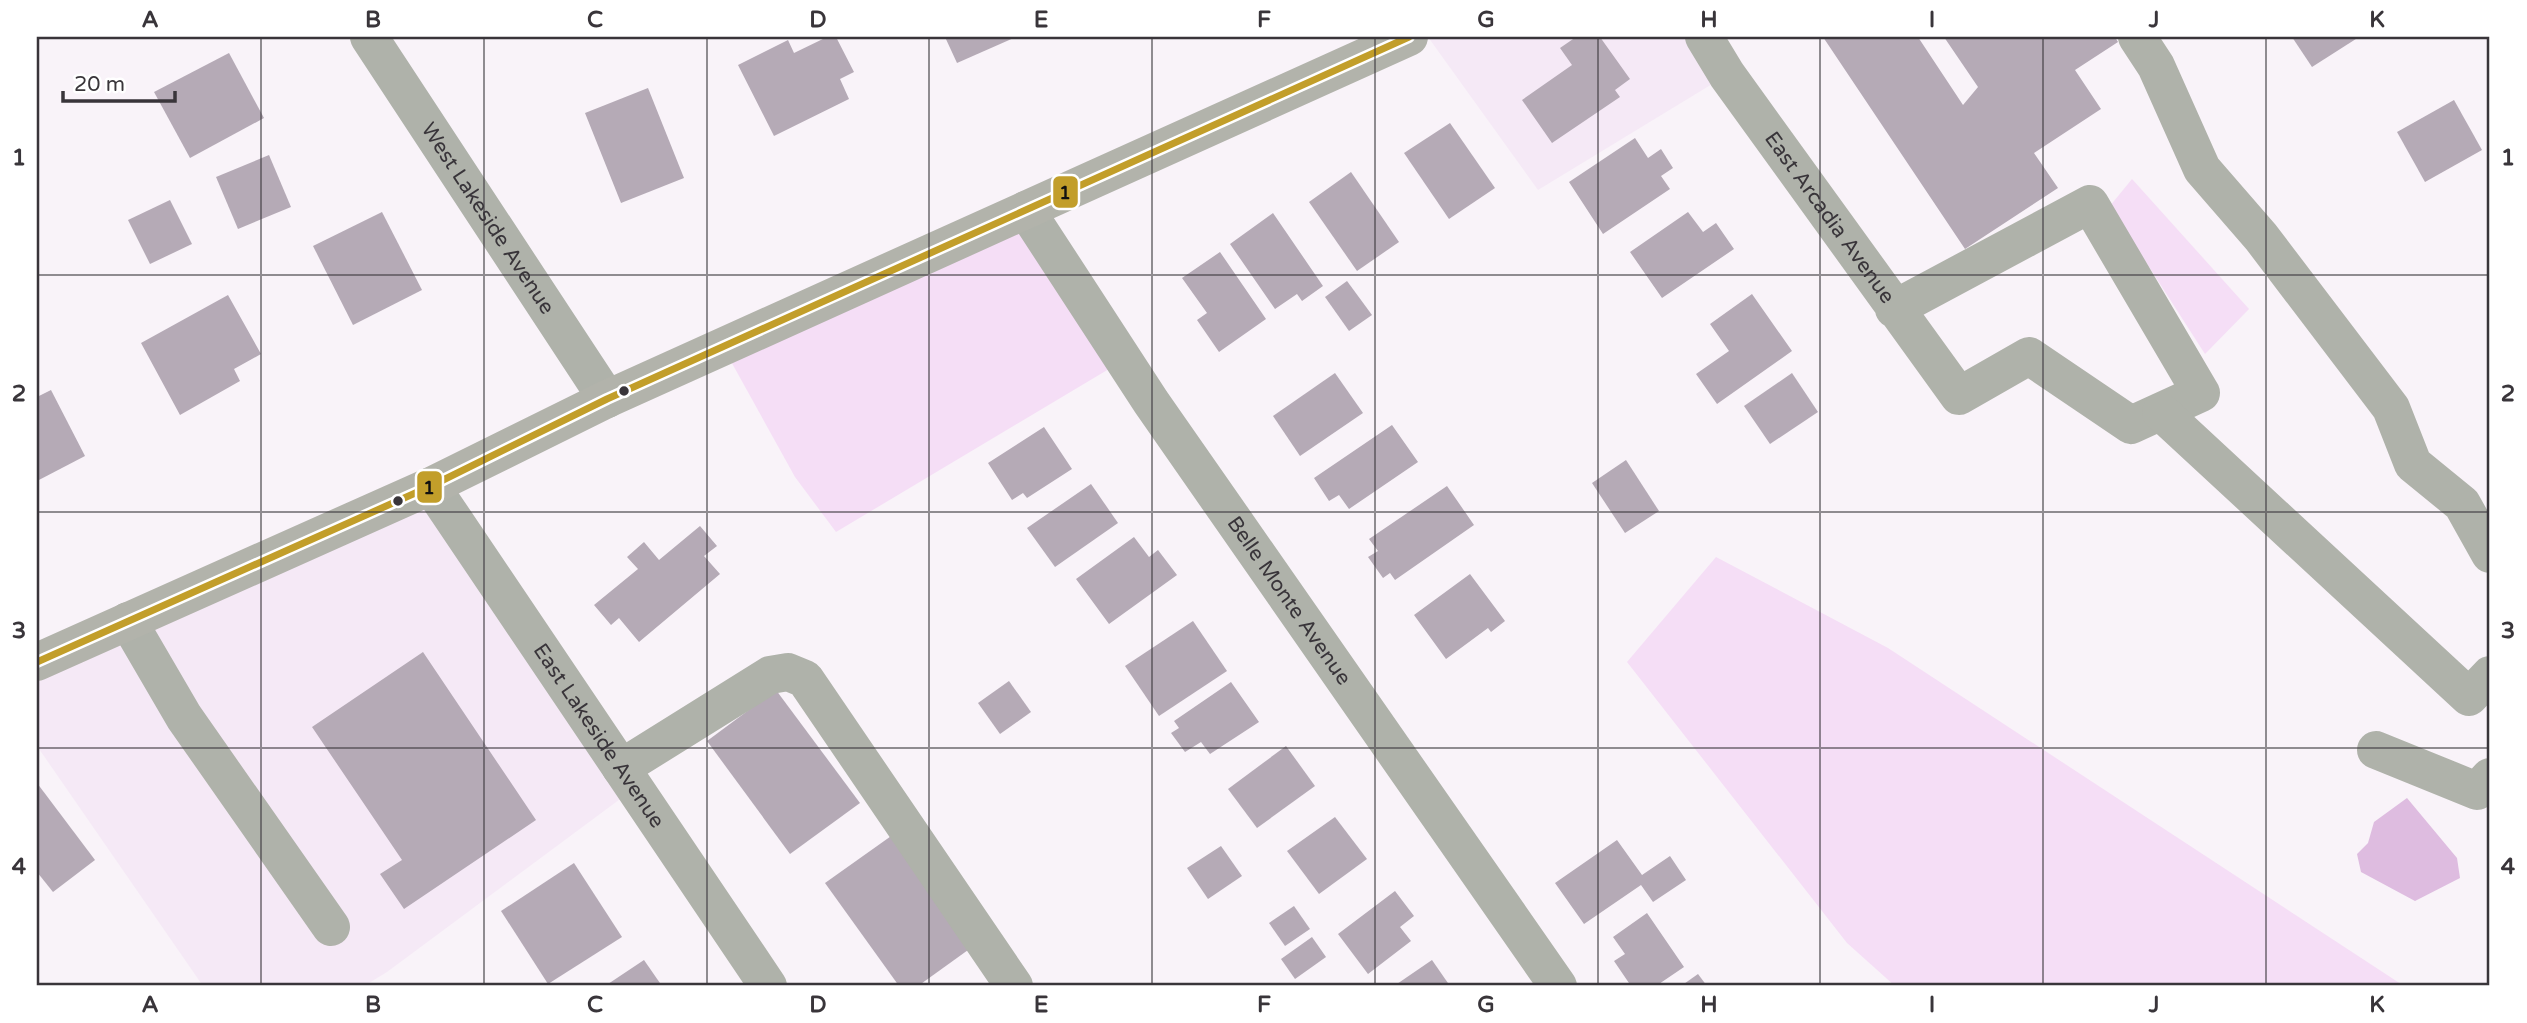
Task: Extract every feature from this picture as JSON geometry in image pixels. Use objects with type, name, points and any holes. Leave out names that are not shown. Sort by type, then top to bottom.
[{"type":"main road","points":[[37,662],[431,486],[607,399],[1409,37]]},
{"type":"street","name":"West Lakeside Avenue","points":[[369,37],[607,399]]},
{"type":"street","name":"East Arcadia Avenue","points":[[1704,37],[1727,75],[1959,396],[2029,356],[2131,425],[2161,412]]},
{"type":"street","points":[[2137,37],[2156,66],[2202,169],[2261,237],[2391,408],[2413,464],[2462,504],[2490,554]]},
{"type":"street","points":[[1894,309],[2090,204],[2201,393],[2161,412],[2469,697],[2490,675]]},
{"type":"street","name":"Belle Monte Avenue","points":[[1026,210],[1151,402],[1558,986]]},
{"type":"street","name":"East Lakeside Avenue","points":[[431,486],[768,986]]},
{"type":"street","points":[[128,621],[184,718],[331,927]]},
{"type":"street","points":[[621,768],[770,675],[788,672],[805,679],[1014,986]]},
{"type":"street","points":[[2376,750],[2477,791],[2490,777]]},
{"type":"shaded area","points":[[1428,37],[1704,37],[1727,75],[1538,190]]},
{"type":"shaded area","points":[[2132,179],[2249,309],[2205,354],[2110,206]]},
{"type":"shaded area","points":[[1026,210],[1124,360],[836,532],[795,477],[723,347]]},
{"type":"shaded area","points":[[431,486],[635,788],[387,972],[364,986],[203,986],[37,746],[37,662]]},
{"type":"shaded area","points":[[1716,557],[1888,648],[2404,986],[1895,986],[1847,943],[1627,662]]},
{"type":"shaded area","points":[[2407,798],[2457,858],[2460,878],[2415,901],[2361,872],[2357,854],[2368,843],[2374,822]]},
{"type":"building","points":[[827,37],[836,37],[854,72],[840,79],[849,99],[774,136],[738,65],[788,40],[794,53]]},
{"type":"building","points":[[945,37],[1016,37],[957,63]]},
{"type":"building","points":[[1576,37],[1600,37],[1630,79],[1615,90],[1620,97],[1552,143],[1522,100],[1572,65],[1560,48]]},
{"type":"building","points":[[1823,37],[1918,37],[1963,105],[1978,87],[1944,37],[2115,37],[2118,42],[2075,70],[2101,109],[2034,153],[2058,188],[1965,249]]},
{"type":"building","points":[[2292,37],[2359,37],[2312,67]]},
{"type":"building","points":[[229,53],[264,118],[190,158],[154,92]]},
{"type":"building","points":[[648,88],[684,178],[621,203],[585,113]]},
{"type":"building","points":[[2454,100],[2482,150],[2425,182],[2397,132]]},
{"type":"building","points":[[1450,123],[1495,188],[1449,219],[1404,153]]},
{"type":"building","points":[[1635,138],[1648,158],[1661,149],[1673,168],[1661,176],[1670,189],[1603,234],[1569,182]]},
{"type":"building","points":[[269,155],[291,207],[238,229],[216,177]]},
{"type":"building","points":[[1351,172],[1399,242],[1357,271],[1309,202]]},
{"type":"building","points":[[170,200],[192,244],[150,264],[128,220]]},
{"type":"building","points":[[382,212],[422,290],[353,325],[313,246]]},
{"type":"building","points":[[1688,212],[1703,232],[1716,223],[1734,249],[1662,298],[1630,252]]},
{"type":"building","points":[[1273,213],[1323,286],[1302,301],[1297,294],[1275,309],[1230,244]]},
{"type":"building","points":[[1220,252],[1266,319],[1219,352],[1197,320],[1207,313],[1182,278]]},
{"type":"building","points":[[1347,281],[1372,315],[1349,331],[1325,297]]},
{"type":"building","points":[[1752,294],[1792,351],[1717,404],[1696,374],[1729,351],[1710,324]]},
{"type":"building","points":[[228,295],[261,354],[234,369],[240,381],[180,415],[141,343]]},
{"type":"building","points":[[1335,373],[1363,413],[1300,456],[1273,416]]},
{"type":"building","points":[[1792,373],[1818,412],[1770,444],[1744,406]]},
{"type":"building","points":[[51,390],[85,456],[37,481],[37,397]]},
{"type":"building","points":[[1392,425],[1418,462],[1349,509],[1339,495],[1329,501],[1314,478]]},
{"type":"building","points":[[1044,427],[1072,469],[1027,498],[1023,493],[1012,500],[988,463]]},
{"type":"building","points":[[1626,460],[1659,511],[1625,533],[1592,483]]},
{"type":"building","points":[[1091,484],[1118,523],[1055,567],[1027,528]]},
{"type":"building","points":[[1447,486],[1474,525],[1395,580],[1390,573],[1383,578],[1368,557],[1378,551],[1369,539]]},
{"type":"building","points":[[700,526],[717,546],[704,556],[720,574],[639,642],[619,618],[611,625],[594,605],[638,569],[627,557],[644,542],[659,560]]},
{"type":"building","points":[[1134,537],[1149,557],[1158,550],[1177,575],[1109,624],[1076,579]]},
{"type":"building","points":[[1470,574],[1505,621],[1491,632],[1488,628],[1446,659],[1414,615]]},
{"type":"building","points":[[1193,621],[1227,671],[1159,716],[1125,666]]},
{"type":"building","points":[[423,652],[536,820],[404,909],[380,874],[402,860],[312,727]]},
{"type":"building","points":[[1009,681],[1031,712],[1000,734],[978,703]]},
{"type":"building","points":[[1231,682],[1259,722],[1210,754],[1201,742],[1185,752],[1171,733],[1179,728],[1174,721]]},
{"type":"building","points":[[776,690],[860,803],[790,854],[707,741]]},
{"type":"building","points":[[1286,746],[1315,786],[1257,828],[1228,789]]},
{"type":"building","points":[[37,783],[95,860],[53,892],[37,872]]},
{"type":"building","points":[[1335,817],[1367,859],[1319,894],[1287,851]]},
{"type":"building","points":[[894,834],[975,945],[918,986],[899,986],[825,883]]},
{"type":"building","points":[[1617,840],[1642,875],[1670,856],[1686,880],[1653,902],[1641,885],[1584,924],[1555,883]]},
{"type":"building","points":[[1221,846],[1242,876],[1208,899],[1187,868]]},
{"type":"building","points":[[574,863],[622,937],[548,984],[501,911]]},
{"type":"building","points":[[1395,891],[1414,916],[1400,927],[1411,941],[1368,974],[1338,934]]},
{"type":"building","points":[[1294,906],[1310,929],[1285,946],[1269,923]]},
{"type":"building","points":[[1647,913],[1684,967],[1656,986],[1631,986],[1614,961],[1625,954],[1613,937]]},
{"type":"building","points":[[1312,937],[1326,957],[1295,979],[1281,959]]},
{"type":"building","points":[[644,960],[662,986],[605,986]]},
{"type":"building","points":[[1432,960],[1450,986],[1394,986]]},
{"type":"building","points":[[1698,974],[1707,986],[1681,986]]},
{"type":"transit line","name":"1","points":[[37,662],[431,486],[607,399],[1409,37]]}]
